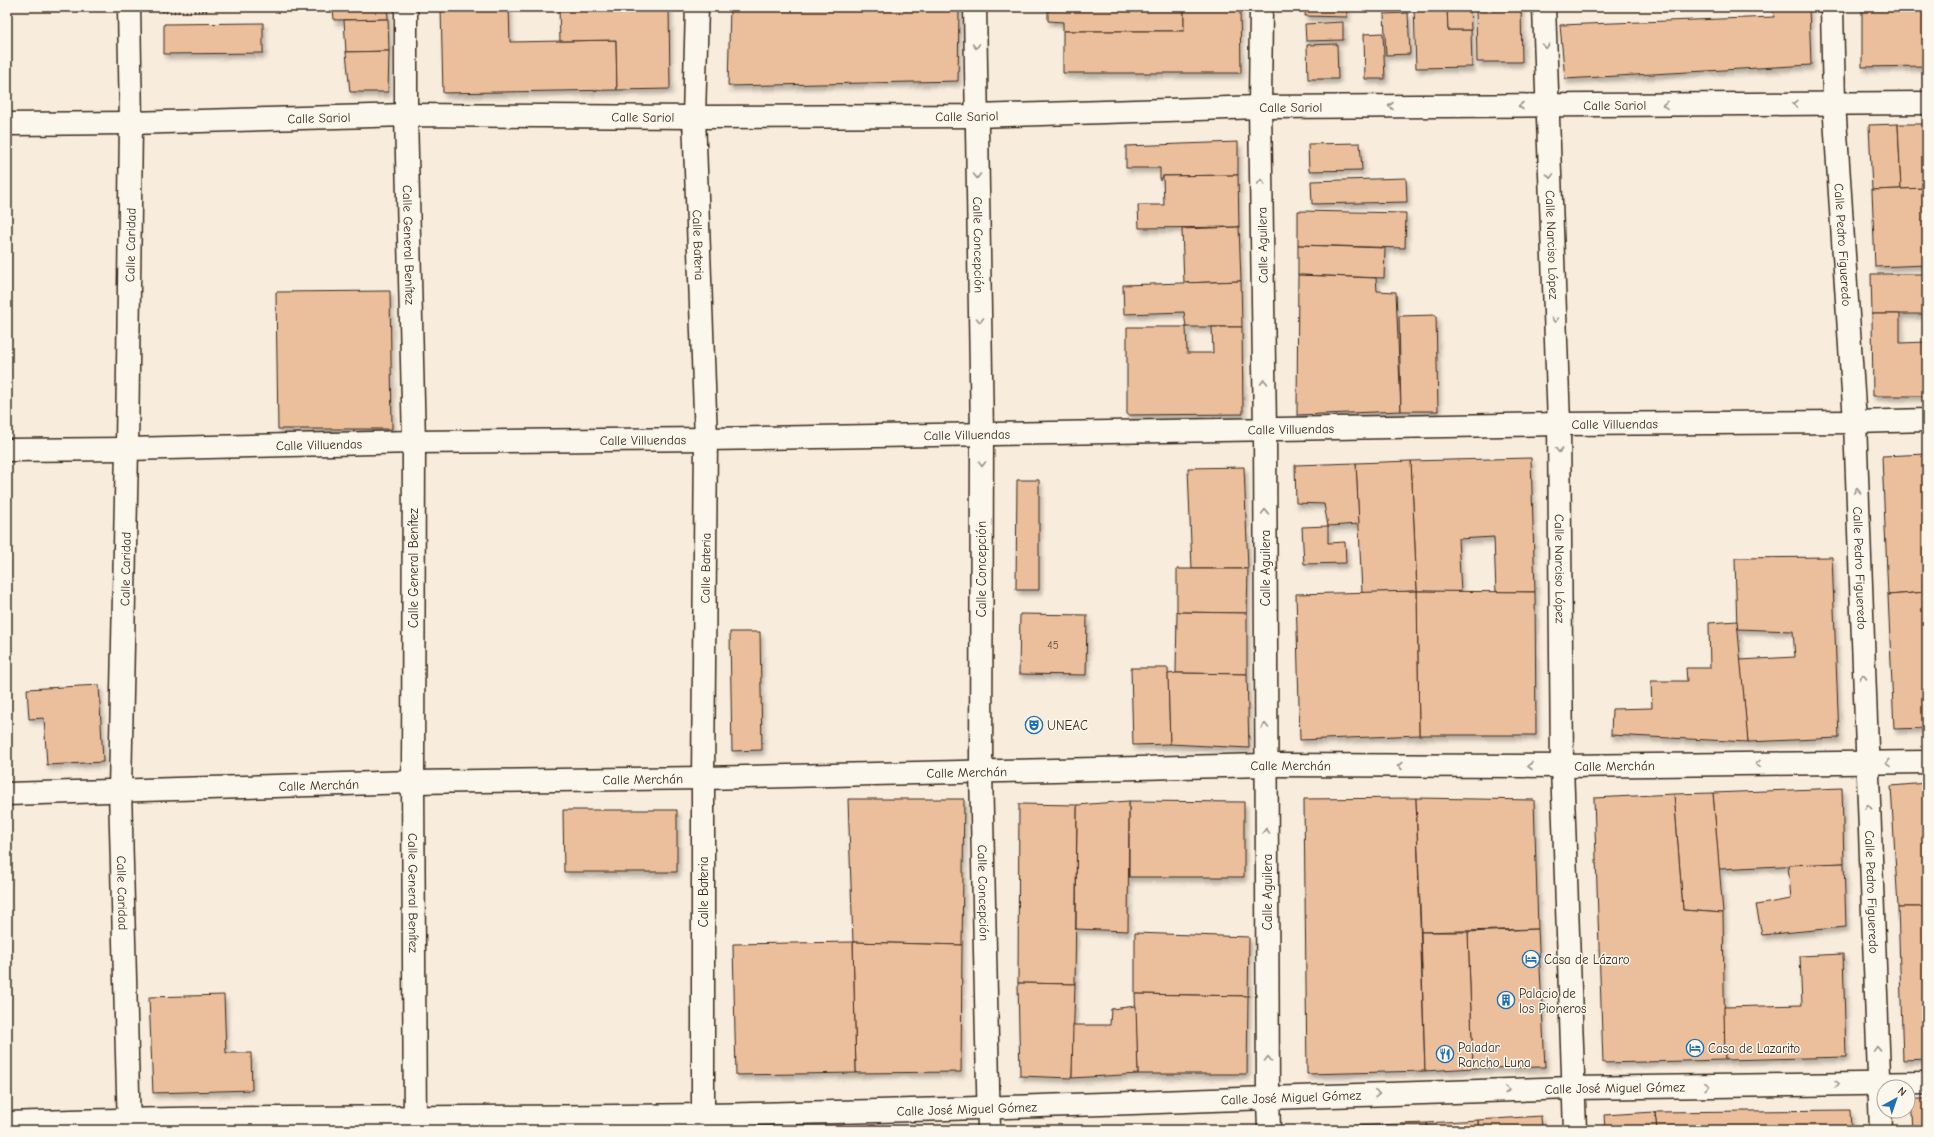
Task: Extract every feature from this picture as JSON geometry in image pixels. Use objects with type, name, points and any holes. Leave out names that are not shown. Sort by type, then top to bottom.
[{"type":"street","name":"Calle Caridad","points":[[129,7],[131,123],[127,449],[120,790],[129,1124]]},
{"type":"street","name":"Calle General Benítez","points":[[406,7],[406,114],[414,442],[413,782],[415,1124]]},
{"type":"street","name":"Calle Bateria","points":[[697,7],[694,117],[706,439],[703,778],[703,1123]]},
{"type":"street","name":"Calle Concepción","points":[[975,7],[982,434],[981,770],[989,1119]]},
{"type":"street","name":"Calle Aguilera","points":[[1261,7],[1260,106],[1265,429],[1269,1130]]},
{"type":"street","name":"Calle Narciso López","points":[[1544,7],[1559,424],[1562,766],[1575,1130]]},
{"type":"street","name":"Calle Pedro Figueredo","points":[[1832,7],[1834,103],[1855,422],[1878,1079]]},
{"type":"street","name":"Calle Sariol","points":[[7,124],[131,123],[406,114],[694,117],[976,116],[1260,106],[1548,106],[1927,103]]},
{"type":"street","name":"Calle Villuendas","points":[[7,450],[1559,424],[1855,422],[1927,420]]},
{"type":"street","name":"Calle Merchán","points":[[7,794],[413,782],[703,778],[981,770],[1266,765],[1562,766],[1927,762]]},
{"type":"street","name":"Calle José Miguel Gómez","points":[[1916,1083],[1927,1083]]},
{"type":"street","name":"Calle José Miguel Gómez","points":[[7,1123],[703,1123],[989,1119],[1268,1098],[1573,1088],[1876,1084]]},
{"type":"street","name":"Calle Pedro Figueredo","points":[[1880,1119],[1881,1130]]},
{"type":"path","points":[[163,7],[164,12],[206,11],[206,7]]},
{"type":"building","points":[[333,7],[387,7],[388,19],[334,20]]},
{"type":"building","points":[[441,7],[509,7],[510,42],[616,40],[617,90],[443,93]]},
{"type":"building","points":[[559,7],[669,7],[670,89],[617,90],[616,40],[560,41]]},
{"type":"building","points":[[730,7],[959,7],[958,81],[728,86]]},
{"type":"building","points":[[1048,7],[1184,7],[1184,31],[1063,31],[1063,22],[1048,21]]},
{"type":"building","points":[[1184,7],[1240,7],[1241,73],[1063,73],[1063,31],[1184,31]]},
{"type":"building","points":[[1306,7],[1347,7],[1347,17],[1305,16]]},
{"type":"building","points":[[1414,7],[1447,7],[1448,30],[1471,30],[1472,67],[1416,68]]},
{"type":"building","points":[[1447,7],[1470,7],[1471,30],[1448,30]]},
{"type":"building","points":[[1476,7],[1521,7],[1522,62],[1477,62]]},
{"type":"building","points":[[1773,7],[1809,7],[1811,65],[1565,79],[1560,25],[1774,17]]},
{"type":"building","points":[[1862,7],[1927,7],[1927,66],[1862,67]]},
{"type":"building","points":[[1408,13],[1410,54],[1386,55],[1384,14]]},
{"type":"building","points":[[388,19],[389,51],[346,52],[344,20]]},
{"type":"building","points":[[1343,22],[1343,40],[1306,41],[1305,24]]},
{"type":"building","points":[[263,23],[263,53],[164,54],[164,24]]},
{"type":"building","points":[[1383,33],[1385,79],[1365,79],[1364,34]]},
{"type":"building","points":[[1337,44],[1338,79],[1308,79],[1307,45]]},
{"type":"building","points":[[389,51],[388,92],[350,92],[346,52]]},
{"type":"building","points":[[1898,124],[1901,189],[1872,190],[1869,125]]},
{"type":"building","points":[[1898,124],[1927,124],[1927,188],[1901,189]]},
{"type":"building","points":[[1238,142],[1238,175],[1163,176],[1160,181],[1160,168],[1126,168],[1126,146]]},
{"type":"building","points":[[1360,143],[1362,170],[1309,171],[1308,144]]},
{"type":"building","points":[[1238,175],[1239,227],[1139,228],[1138,205],[1164,205],[1163,176]]},
{"type":"building","points":[[1406,178],[1407,202],[1312,204],[1311,181]]},
{"type":"building","points":[[1927,188],[1927,265],[1875,267],[1872,190]]},
{"type":"building","points":[[1298,211],[1406,213],[1405,248],[1298,245]]},
{"type":"building","points":[[1239,227],[1241,281],[1184,283],[1182,229]]},
{"type":"building","points":[[1298,245],[1385,248],[1384,278],[1298,275]]},
{"type":"building","points":[[1871,274],[1927,274],[1927,314],[1872,314]]},
{"type":"building","points":[[1298,275],[1376,278],[1377,291],[1396,292],[1401,411],[1297,415]]},
{"type":"building","points":[[1241,281],[1242,327],[1186,327],[1184,312],[1124,314],[1123,285]]},
{"type":"building","points":[[390,291],[392,429],[278,429],[276,292]]},
{"type":"building","points":[[1872,314],[1900,314],[1900,343],[1927,342],[1927,396],[1873,396]]},
{"type":"building","points":[[1436,315],[1438,411],[1401,411],[1399,316]]},
{"type":"building","points":[[1127,327],[1186,327],[1187,353],[1213,353],[1212,327],[1242,327],[1243,414],[1127,415]]},
{"type":"building","points":[[1927,454],[1927,592],[1888,595],[1882,456]]},
{"type":"building","points":[[1531,458],[1535,592],[1496,592],[1494,537],[1458,539],[1461,592],[1417,591],[1411,461]]},
{"type":"building","points":[[1411,461],[1417,591],[1362,593],[1356,463]]},
{"type":"building","points":[[1356,463],[1359,524],[1328,526],[1324,504],[1296,503],[1295,465]]},
{"type":"building","points":[[1244,467],[1248,569],[1192,569],[1188,468]]},
{"type":"building","points":[[1017,480],[1039,480],[1039,590],[1016,590]]},
{"type":"building","points":[[1328,526],[1328,543],[1345,542],[1346,563],[1304,564],[1302,527]]},
{"type":"building","points":[[1832,557],[1839,738],[1748,742],[1740,660],[1795,657],[1793,631],[1737,629],[1735,558]]},
{"type":"building","points":[[1177,569],[1248,569],[1247,613],[1177,612]]},
{"type":"building","points":[[1417,591],[1535,592],[1536,735],[1419,735]]},
{"type":"building","points":[[1417,591],[1419,735],[1300,740],[1296,594]]},
{"type":"building","points":[[1927,592],[1927,728],[1894,729],[1888,595]]},
{"type":"building","points":[[1177,612],[1247,613],[1247,674],[1176,673]]},
{"type":"building","points":[[1020,614],[1087,615],[1086,675],[1019,674]]},
{"type":"building","points":[[1737,621],[1748,742],[1611,735],[1612,709],[1652,708],[1651,681],[1687,681],[1686,668],[1710,668],[1709,623]]},
{"type":"building","points":[[730,632],[760,632],[762,750],[732,751]]},
{"type":"building","points":[[1131,668],[1168,668],[1170,744],[1133,745]]},
{"type":"building","points":[[1168,674],[1247,674],[1249,748],[1170,744]]},
{"type":"building","points":[[99,685],[103,762],[47,765],[44,718],[29,719],[27,689]]},
{"type":"building","points":[[1927,783],[1927,907],[1898,907],[1891,786]]},
{"type":"building","points":[[1842,788],[1844,863],[1719,869],[1713,793]]},
{"type":"building","points":[[1713,793],[1723,913],[1683,910],[1674,794]]},
{"type":"building","points":[[1674,794],[1683,910],[1723,913],[1725,1060],[1603,1063],[1594,798]]},
{"type":"building","points":[[1416,798],[1425,1071],[1307,1074],[1304,799]]},
{"type":"building","points":[[1416,798],[1534,800],[1538,929],[1421,932]]},
{"type":"building","points":[[848,799],[964,799],[962,945],[853,942]]},
{"type":"building","points":[[1129,801],[1244,802],[1244,877],[1129,877]]},
{"type":"building","points":[[1129,801],[1128,931],[1076,929],[1077,805]]},
{"type":"building","points":[[1019,804],[1077,805],[1075,984],[1018,983]]},
{"type":"building","points":[[563,810],[677,810],[677,872],[564,872]]},
{"type":"building","points":[[1844,863],[1846,927],[1762,935],[1756,905],[1791,899],[1788,865]]},
{"type":"building","points":[[1898,907],[1927,907],[1927,1059],[1903,1060]]},
{"type":"building","name":"Palacio de los Pioneros","points":[[1538,929],[1545,1067],[1473,1068],[1468,932]]},
{"type":"building","points":[[1421,932],[1468,932],[1473,1068],[1425,1071]]},
{"type":"building","points":[[1135,933],[1249,937],[1248,996],[1135,994]]},
{"type":"building","points":[[853,942],[962,945],[961,1072],[856,1073]]},
{"type":"building","points":[[853,942],[856,1073],[736,1075],[733,944]]},
{"type":"building","points":[[1843,954],[1846,1057],[1725,1060],[1724,1007],[1802,1005],[1800,956]]},
{"type":"building","points":[[1018,983],[1075,984],[1072,1078],[1020,1076]]},
{"type":"building","points":[[1135,994],[1248,996],[1247,1074],[1138,1074]]},
{"type":"building","points":[[224,995],[226,1053],[251,1053],[252,1090],[153,1093],[149,997]]},
{"type":"building","points":[[1136,1006],[1138,1074],[1072,1078],[1073,1025],[1110,1025],[1111,1009]]},
{"type":"building","points":[[1916,1099],[1927,1099],[1927,1130],[1913,1130],[1912,1119],[1916,1119]]},
{"type":"building","points":[[1850,1110],[1851,1130],[1657,1130],[1655,1112]]},
{"type":"building","points":[[1655,1112],[1657,1130],[1605,1130],[1604,1115]]},
{"type":"building","points":[[1541,1116],[1542,1130],[1478,1130],[1478,1120]]},
{"type":"building","points":[[1478,1120],[1478,1130],[1427,1130],[1427,1123]]},
{"type":"building","points":[[1427,1123],[1427,1130],[1302,1130],[1302,1128]]},
{"type":"building","points":[[1249,1127],[1249,1130],[1164,1130]]},
{"type":"place","name":"UNEAC","points":[[1034,725]]},
{"type":"place","name":"Casa de Lázaro","points":[[1531,959]]},
{"type":"place","name":"Palacio de los Pioneros","points":[[1506,1000]]},
{"type":"place","name":"Casa de Lazarito","points":[[1695,1048]]},
{"type":"place","name":"Paladar Rancho Luna","points":[[1445,1054]]}]
